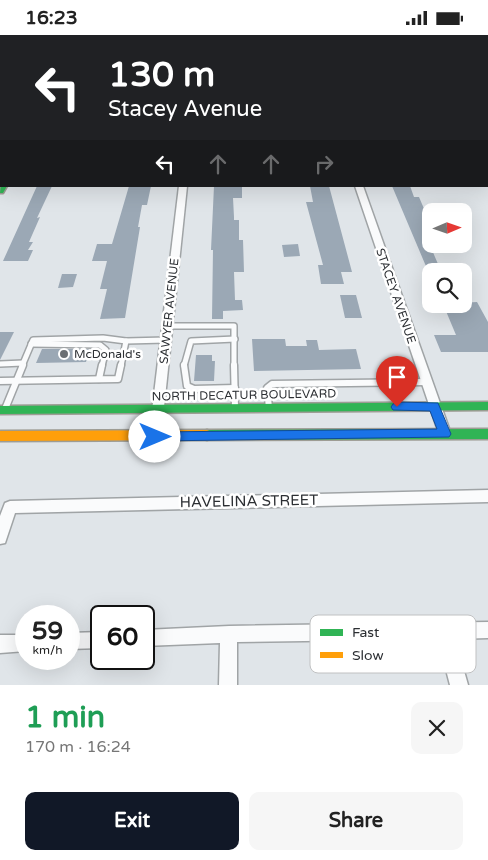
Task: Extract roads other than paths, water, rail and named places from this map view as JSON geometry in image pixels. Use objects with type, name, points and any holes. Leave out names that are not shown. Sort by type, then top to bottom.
[{"type":"main road","name":"NORTH DECATUR BOULEVARD","points":[[2,409],[488,406]]},
{"type":"main road","points":[[0,436],[155,437],[488,433]]},
{"type":"street","name":"SAWYER AVENUE","points":[[155,437],[183,187]]},
{"type":"street","name":"STACEY AVENUE","points":[[359,187],[445,434]]},
{"type":"street","name":"HAVELINA STREET","points":[[0,538],[10,507],[488,496]]},
{"type":"street","points":[[155,637],[310,632]]},
{"type":"street","points":[[228,685],[229,634]]},
{"type":"street","points":[[0,644],[15,643]]},
{"type":"lane","points":[[167,327],[228,325],[235,329],[234,409]]},
{"type":"lane","points":[[2,409],[33,340],[103,338],[126,341],[166,340]]},
{"type":"lane","points":[[235,339],[191,341],[187,347],[184,381],[187,387],[194,389],[235,387]]},
{"type":"lane","points":[[0,381],[118,379],[126,341]]},
{"type":"lane","points":[[31,344],[100,345],[106,350],[99,379]]},
{"type":"lane","points":[[0,364],[23,363]]},
{"type":"lane","points":[[269,408],[267,388],[272,384],[426,382]]},
{"type":"place","name":"McDonald's","points":[[64,354]]}]
